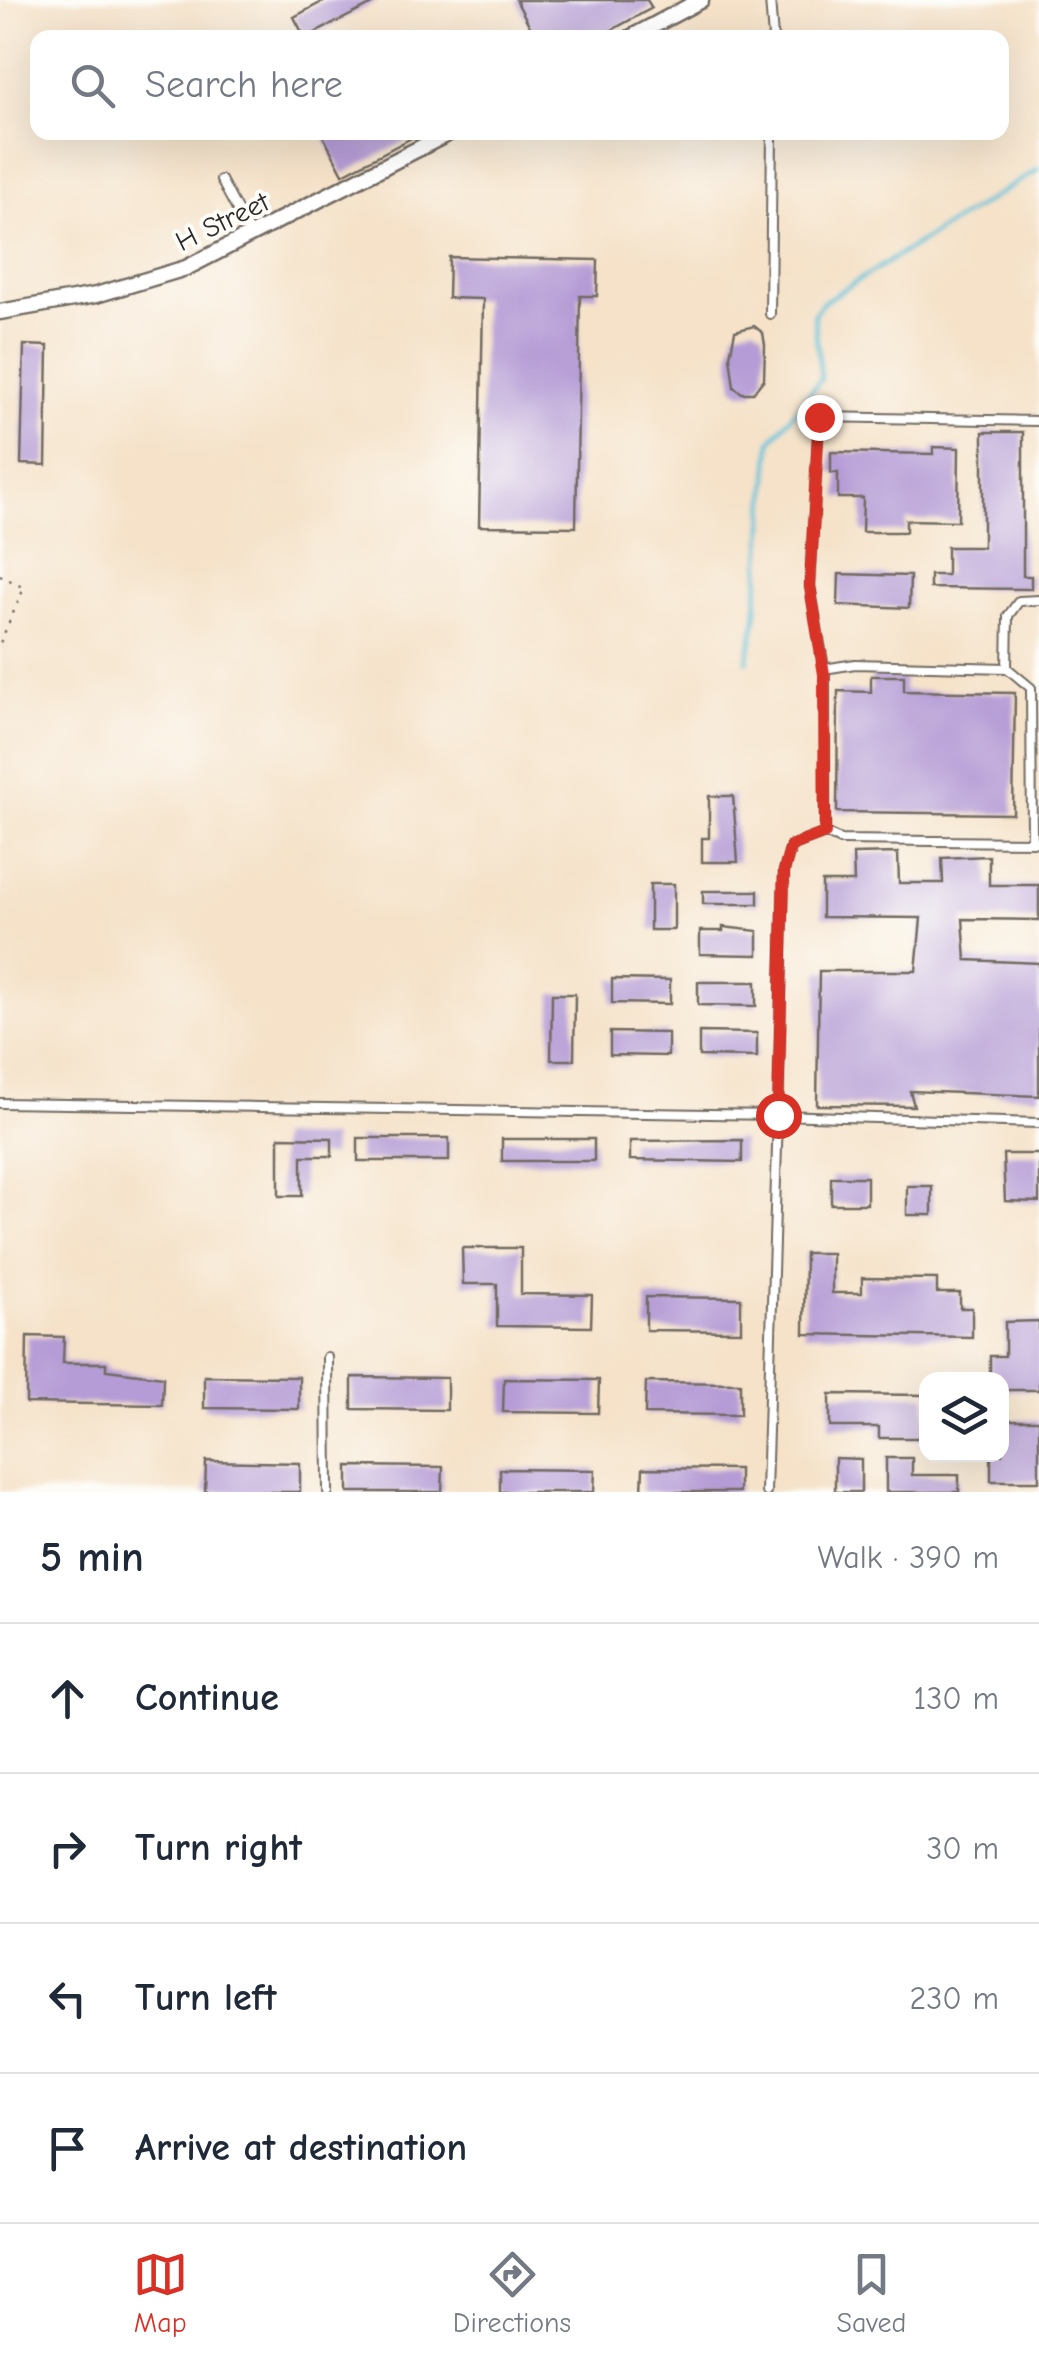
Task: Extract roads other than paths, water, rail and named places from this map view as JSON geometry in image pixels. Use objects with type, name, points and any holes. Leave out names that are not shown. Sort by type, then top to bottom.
[{"type":"street","points":[[645,30],[700,0]]},
{"type":"street","name":"H Street","points":[[0,312],[96,294],[186,268],[435,140]]},
{"type":"lane","points":[[770,0],[772,30]]},
{"type":"lane","points":[[770,314],[772,140]]},
{"type":"lane","points":[[221,180],[251,236]]},
{"type":"lane","points":[[825,833],[824,670],[810,586],[819,417],[1039,421]]},
{"type":"lane","points":[[1007,668],[1008,616],[1019,601],[1039,600]]},
{"type":"lane","points":[[766,1492],[784,871],[791,846],[825,833],[840,840],[1036,842],[1031,688],[1007,668],[854,664],[824,670]]},
{"type":"lane","points":[[0,1102],[1039,1123]]},
{"type":"lane","points":[[327,1357],[328,1492]]},
{"type":"waterway","points":[[747,662],[756,620],[771,441],[821,379],[814,314],[823,302],[1039,169]]}]
